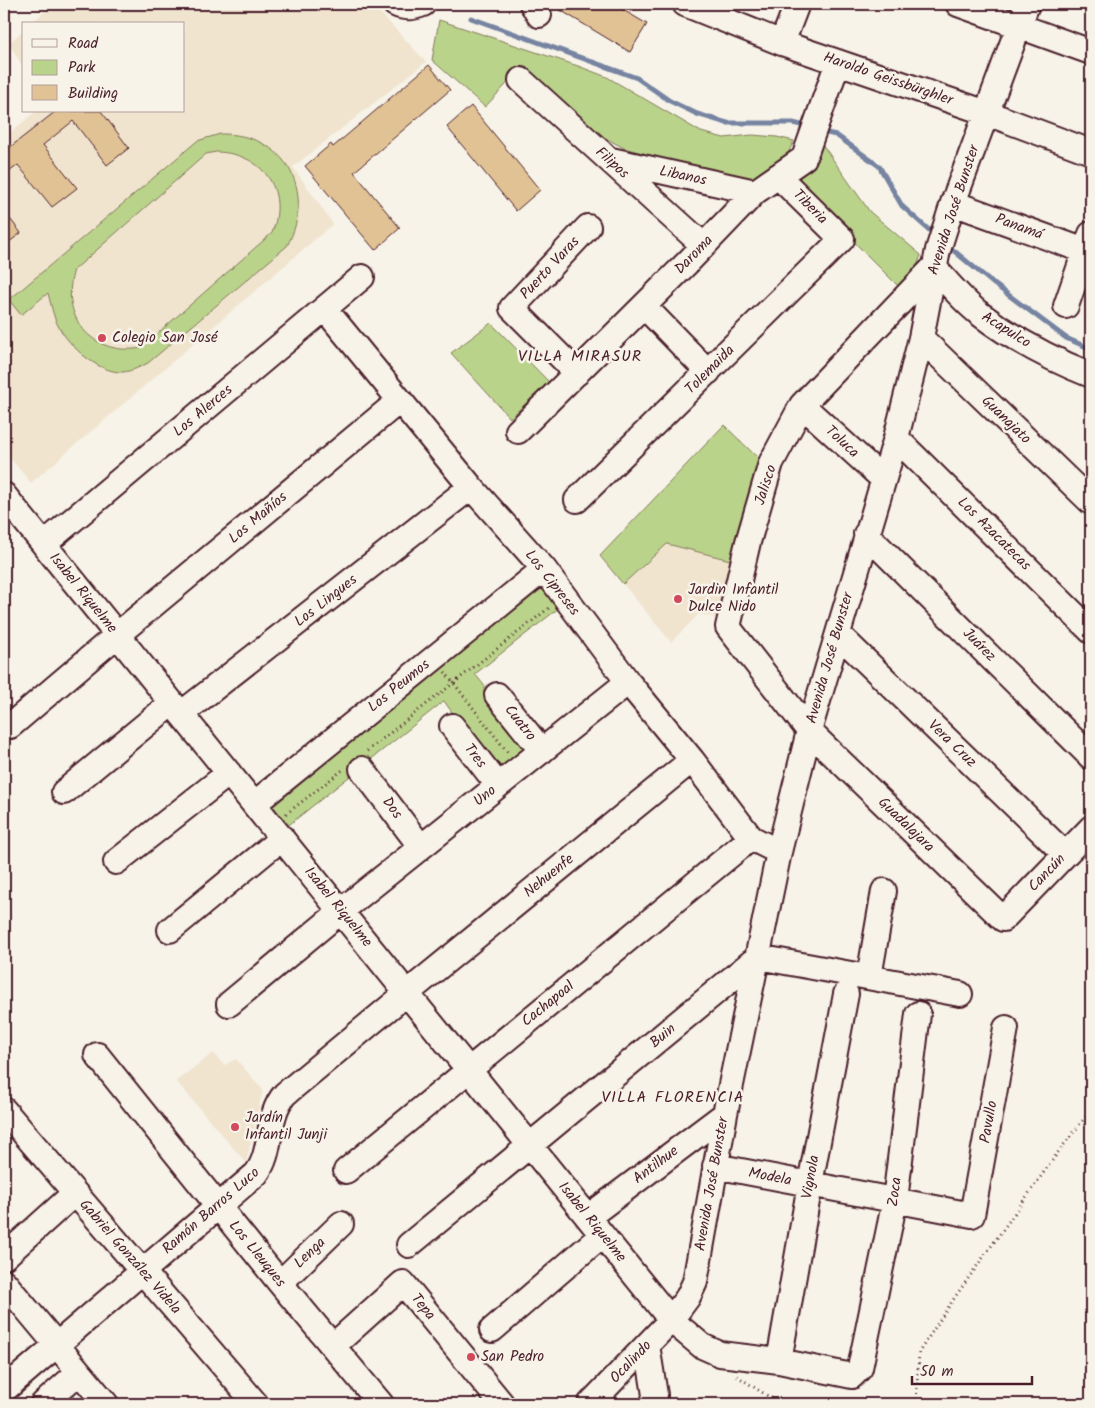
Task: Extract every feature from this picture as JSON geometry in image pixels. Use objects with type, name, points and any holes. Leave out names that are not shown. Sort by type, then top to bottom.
[{"type":"street","points":[[395,4],[408,8],[423,4]]},
{"type":"street","name":"Haroldo Geissbürghler","points":[[685,4],[782,43],[987,113],[1091,152]]},
{"type":"street","points":[[782,43],[797,4]]},
{"type":"street","points":[[958,4],[1091,52]]},
{"type":"street","name":"Avenida José Bunster","points":[[671,1320],[688,1297],[694,1282],[725,1114],[779,852],[809,731],[896,438],[921,338],[934,267],[954,203],[1027,4]]},
{"type":"street","name":"Daroma","points":[[518,431],[756,192],[804,158],[838,62]]},
{"type":"street","name":"Filipos","points":[[521,80],[703,245]]},
{"type":"street","name":"Libanos","points":[[610,160],[756,192]]},
{"type":"street","name":"Tiberia","points":[[778,176],[842,239]]},
{"type":"street","name":"Panamá","points":[[954,203],[1088,243]]},
{"type":"street","name":"Puerto Varas","points":[[577,373],[512,308],[588,227]]},
{"type":"street","name":"Tolemaida","points":[[577,500],[842,239]]},
{"type":"street","points":[[1066,306],[1088,243]]},
{"type":"street","name":"Acapulco","points":[[934,267],[979,313],[1021,340],[1091,375]]},
{"type":"street","name":"Jalisco","points":[[809,731],[728,627],[748,542],[771,464],[802,405],[934,267]]},
{"type":"street","name":"Los Alerces","points":[[44,544],[362,277]]},
{"type":"street","points":[[644,306],[708,372]]},
{"type":"street","name":"Los Cipreses","points":[[326,309],[399,401],[471,487],[544,569],[628,682],[692,760],[751,838],[779,852]]},
{"type":"street","name":"Guanajato","points":[[921,338],[1091,502]]},
{"type":"street","name":"Los Mañíos","points":[[10,726],[117,634],[399,401]]},
{"type":"street","name":"Toluca","points":[[802,405],[883,480]]},
{"type":"street","name":"Los Azacatecas","points":[[896,438],[1091,631]]},
{"type":"street","name":"Los Lingues","points":[[64,792],[471,487]]},
{"type":"street","name":"Isabel Riquelme","points":[[4,495],[671,1320],[702,1346],[720,1354]]},
{"type":"street","name":"Juárez","points":[[866,534],[1091,757]]},
{"type":"street","name":"Los Peumos","points":[[254,804],[544,569]]},
{"type":"street","name":"Vera Cruz","points":[[838,634],[1065,854]]},
{"type":"street","name":"Uno","points":[[229,1004],[340,911],[628,682]]},
{"type":"street","name":"Cuatro","points":[[497,694],[542,751]]},
{"type":"street","name":"Tres","points":[[452,726],[498,786]]},
{"type":"street","name":"Guadalajara","points":[[809,731],[1003,919]]},
{"type":"street","name":"Nehuenfe","points":[[406,993],[692,760]]},
{"type":"street","name":"Dos","points":[[357,763],[421,847]]},
{"type":"street","points":[[116,862],[229,773]]},
{"type":"street","name":"Cancún","points":[[1003,919],[1091,828]]},
{"type":"street","points":[[170,930],[276,832]]},
{"type":"street","name":"Cachapoal","points":[[346,1171],[751,838]]},
{"type":"street","points":[[869,977],[884,892]]},
{"type":"street","points":[[758,957],[960,994]]},
{"type":"street","name":"Buin","points":[[409,1245],[758,957]]},
{"type":"street","name":"Ramón Barros Luco","points":[[4,1390],[256,1174],[262,1166],[274,1111],[278,1102],[285,1094],[406,993]]},
{"type":"street","name":"Vignola","points":[[779,1361],[846,994]]},
{"type":"street","name":"Zoca","points":[[779,1361],[852,1376],[860,1368],[895,1200],[918,1014]]},
{"type":"street","name":"Pavullo","points":[[972,1215],[1006,1028]]},
{"type":"street","name":"Los Lleuques","points":[[97,1056],[381,1404]]},
{"type":"street","name":"Gabriel González Videla","points":[[4,1110],[256,1404]]},
{"type":"street","name":"Antilhue","points":[[492,1330],[595,1226],[725,1114]]},
{"type":"street","name":"Modela","points":[[715,1166],[972,1215]]},
{"type":"street","points":[[4,1257],[74,1193]]},
{"type":"street","name":"Lenga","points":[[280,1282],[341,1224]]},
{"type":"street","points":[[4,1282],[106,1404]]},
{"type":"street","name":"Tepa","points":[[333,1346],[403,1283],[502,1404]]},
{"type":"street","name":"Ocalindo","points":[[590,1404],[671,1320]]},
{"type":"street","points":[[647,1346],[655,1395],[653,1404]]},
{"type":"street","points":[[720,1354],[779,1361]]},
{"type":"street","points":[[43,1404],[79,1372]]},
{"type":"path","points":[[276,832],[454,683],[563,596]]},
{"type":"path","points":[[434,658],[520,768]]},
{"type":"path","points":[[916,1404],[919,1352],[960,1289],[1059,1151],[1091,1110]]},
{"type":"path","points":[[720,1354],[728,1369],[744,1382],[780,1404]]},
{"type":"shaded area","name":"Colegio San José","points":[[53,4],[372,4],[426,62],[293,167],[333,224],[31,483],[4,451],[4,138],[35,112],[185,112],[185,22],[32,22]]},
{"type":"shaded area","points":[[22,32],[22,66],[9,43]]},
{"type":"shaded area","name":"Jardin Infantil Dulce Nido","points":[[667,544],[730,560],[716,618],[699,614],[671,642],[623,584]]},
{"type":"shaded area","name":"Jardín Infantil Junji","points":[[213,1053],[224,1065],[236,1059],[263,1090],[246,1163],[176,1081]]},
{"type":"green space","points":[[439,20],[607,77],[701,132],[724,138],[752,135],[777,137],[794,141],[784,161],[751,183],[624,148],[596,133],[519,71],[485,107],[432,60]]},
{"type":"green space","points":[[220,134],[243,136],[262,143],[278,154],[289,169],[296,186],[298,205],[295,225],[287,246],[148,363],[130,371],[113,371],[102,367],[92,362],[73,346],[59,328],[48,293],[21,315],[9,300],[197,141]],"holes":[[[216,152],[232,154],[247,159],[268,176],[274,188],[277,202],[272,233],[141,348],[123,349],[108,346],[94,339],[84,330],[76,317],[71,303],[74,270],[206,154]]]},
{"type":"green space","points":[[822,144],[870,212],[921,255],[916,269],[899,287],[791,179],[807,171]]},
{"type":"green space","points":[[491,323],[549,382],[510,418],[451,353]]},
{"type":"green space","points":[[724,425],[760,460],[730,560],[667,544],[623,584],[600,556]]},
{"type":"green space","points":[[538,579],[559,608],[475,674],[534,748],[498,778],[444,701],[285,828],[264,802]]},
{"type":"building","points":[[550,4],[613,4],[647,24],[630,52]]},
{"type":"building","points":[[429,65],[450,90],[354,172],[400,228],[375,250],[305,166],[331,144],[333,147]]},
{"type":"building","points":[[471,106],[540,190],[516,211],[447,127]]},
{"type":"building","points":[[55,112],[102,112],[129,148],[107,165],[73,121],[43,145],[77,188],[52,207],[18,165],[4,176],[4,152]]},
{"type":"building","points":[[4,211],[21,233],[4,246]]},
{"type":"waterway","points":[[471,18],[637,78],[670,101],[697,114],[727,123],[793,123],[801,125]]},
{"type":"waterway","points":[[827,133],[836,135],[879,166],[902,206],[930,231]]},
{"type":"waterway","points":[[953,250],[994,284],[1066,338],[1091,349]]},
{"type":"place","name":"Colegio San José","points":[[102,338]]},
{"type":"place","name":"Jardin Infantil Dulce Nido","points":[[678,599]]},
{"type":"place","name":"Jardín Infantil Junji","points":[[235,1127]]},
{"type":"place","name":"San Pedro","points":[[471,1357]]},
{"type":"district","name":"VILLA MIRASUR","points":[[580,356]]},
{"type":"district","name":"VILLA FLORENCIA","points":[[673,1097]]}]
